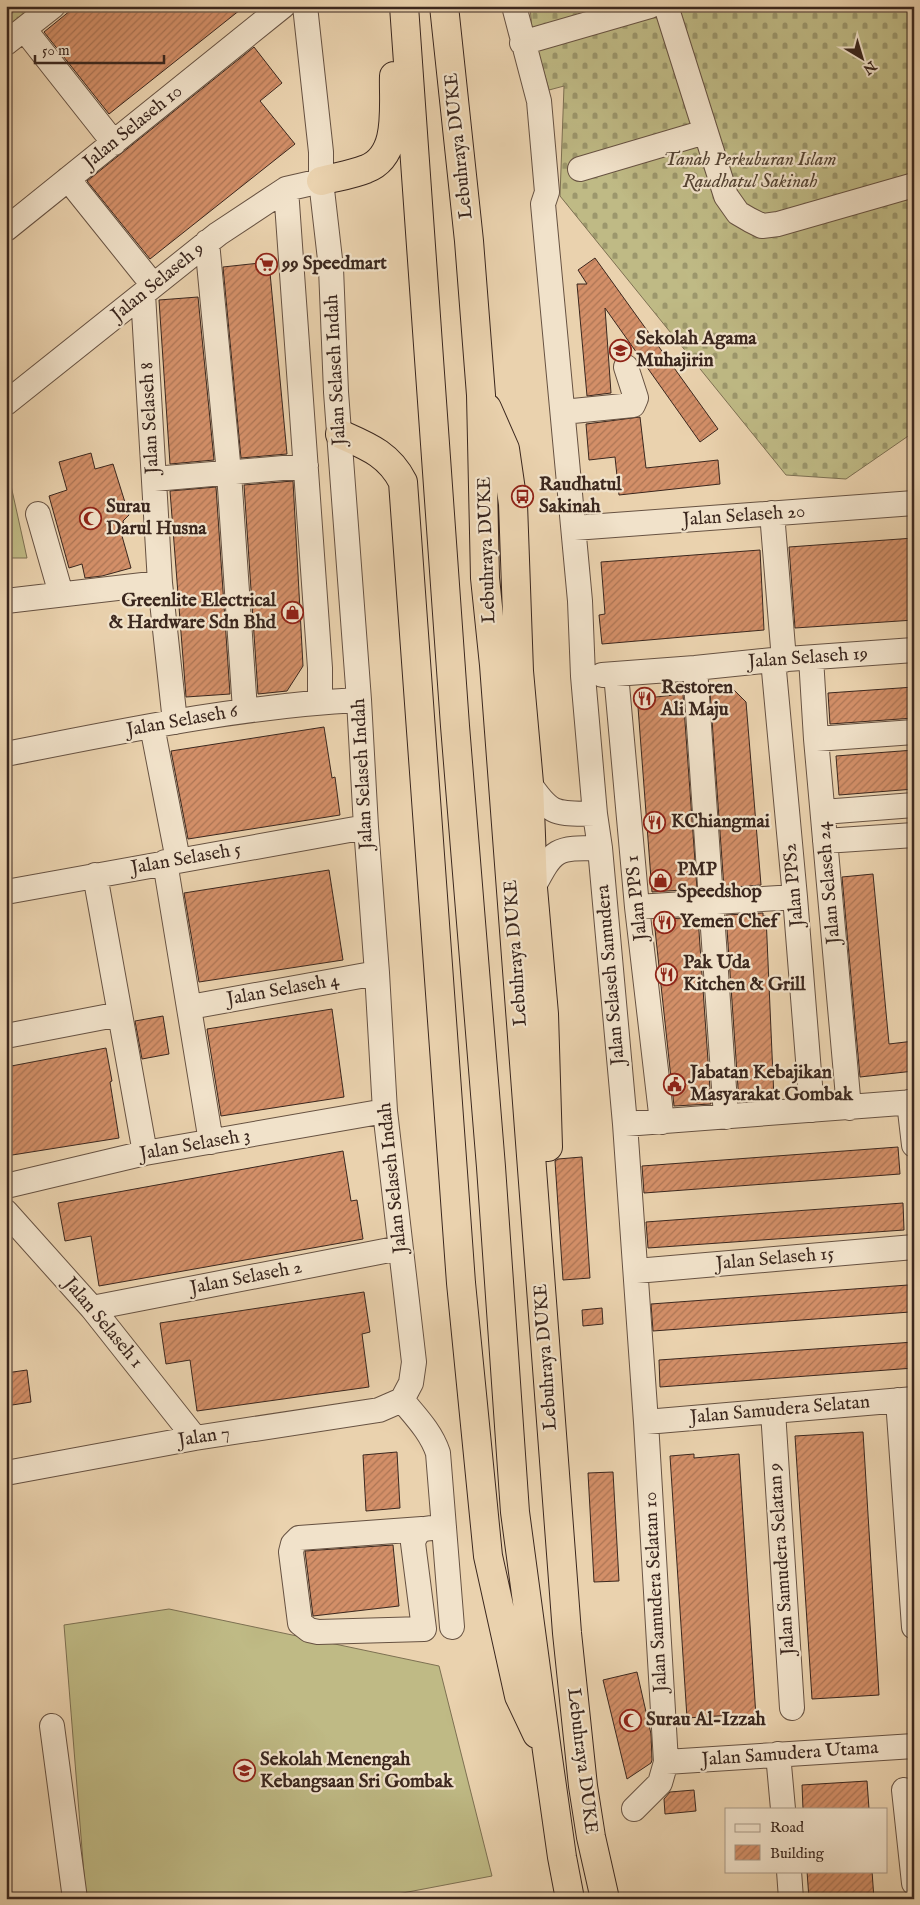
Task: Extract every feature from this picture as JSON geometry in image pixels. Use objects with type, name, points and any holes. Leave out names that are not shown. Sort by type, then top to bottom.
[{"type":"highway","points":[[321,181],[368,169],[383,157],[392,139],[396,6]]},
{"type":"highway","name":"Lebuhraya DUKE","points":[[404,6],[515,1512],[562,1857],[570,1899]]},
{"type":"highway","name":"Lebuhraya DUKE","points":[[444,6],[469,242],[481,395],[485,578],[494,665],[566,1623],[583,1786],[591,1837],[605,1899]]},
{"type":"highway","points":[[481,395],[506,449],[513,504],[519,671],[529,784],[533,888],[544,1014],[548,1179],[546,1358]]},
{"type":"highway","points":[[340,434],[367,445],[386,458],[396,468],[403,482],[459,1263],[488,1556],[518,1696],[530,1723],[547,1750]]},
{"type":"street","points":[[53,6],[15,36],[114,143]]},
{"type":"street","name":"Jalan Selaseh 10","points":[[6,229],[282,6]]},
{"type":"street","name":"Jalan Selaseh Indah","points":[[305,6],[331,268],[336,392],[359,700],[385,1111],[414,1362],[411,1383],[402,1400]]},
{"type":"street","name":"Jalan Selaseh Samudera","points":[[514,6],[539,101],[541,118],[547,192],[543,204],[574,528],[580,601],[583,676],[595,814],[600,848],[625,1124],[646,1422]]},
{"type":"street","points":[[522,42],[650,6]]},
{"type":"street","points":[[666,6],[726,196],[738,212],[762,226],[778,224],[914,185]]},
{"type":"street","points":[[580,169],[705,132]]},
{"type":"street","points":[[68,179],[148,290]]},
{"type":"street","name":"Jalan Selaseh 9","points":[[6,402],[207,242],[286,189],[321,181]]},
{"type":"street","name":"Jalan Selaseh Indah","points":[[286,189],[320,668],[320,702]]},
{"type":"street","points":[[207,242],[229,473],[245,710]]},
{"type":"street","name":"Jalan Selaseh 8","points":[[148,290],[154,479],[160,583],[163,724],[171,861],[190,1007],[212,1142]]},
{"type":"street","points":[[563,412],[633,405],[636,398],[626,367]]},
{"type":"street","points":[[154,479],[306,466]]},
{"type":"street","name":"Jalan Selaseh 20","points":[[574,528],[914,503]]},
{"type":"street","points":[[38,514],[61,594]]},
{"type":"street","name":"Jalan PPS2","points":[[772,514],[778,660],[812,1110]]},
{"type":"street","points":[[6,600],[160,583]]},
{"type":"street","name":"Jalan Selaseh 19","points":[[583,676],[914,650]]},
{"type":"street","name":"Jalan Selaseh 24","points":[[812,658],[816,739],[849,1108]]},
{"type":"street","points":[[695,668],[726,1117]]},
{"type":"street","name":"Jalan PPS 1","points":[[616,674],[637,907],[662,1122]]},
{"type":"street","name":"Jalan Selaseh 6","points":[[6,754],[245,710],[359,700]]},
{"type":"street","points":[[816,739],[914,732]]},
{"type":"street","points":[[529,784],[542,803],[554,812],[595,814]]},
{"type":"street","points":[[823,812],[914,805]]},
{"type":"street","name":"Jalan Selaseh 5","points":[[6,892],[366,827]]},
{"type":"street","points":[[825,841],[914,836]]},
{"type":"street","points":[[533,888],[545,866],[555,853],[569,848],[600,848]]},
{"type":"street","points":[[95,875],[145,1154]]},
{"type":"street","points":[[637,907],[795,897]]},
{"type":"street","name":"Jalan Selaseh 4","points":[[190,1007],[377,973]]},
{"type":"street","points":[[6,1036],[120,1014]]},
{"type":"street","points":[[625,1124],[912,1102],[914,1145]]},
{"type":"street","name":"Jalan Selaseh 3","points":[[6,1186],[145,1154],[385,1111]]},
{"type":"street","name":"Jalan Selaseh 1","points":[[6,1212],[92,1308],[196,1438]]},
{"type":"street","name":"Jalan Selaseh 15","points":[[636,1271],[914,1247]]},
{"type":"street","name":"Jalan Selaseh 2","points":[[92,1308],[400,1248]]},
{"type":"street","points":[[906,1399],[914,1626]]},
{"type":"street","name":"Jalan Samudera Selatan","points":[[646,1422],[906,1399]]},
{"type":"street","points":[[402,1400],[435,1443],[438,1453],[433,1528],[452,1627]]},
{"type":"street","name":"Jalan 7","points":[[6,1473],[196,1438],[379,1410],[402,1400]]},
{"type":"street","name":"Jalan Samudera Selatan 9","points":[[773,1411],[792,1708]]},
{"type":"street","name":"Jalan Samudera Selatan 10","points":[[646,1422],[666,1762]]},
{"type":"street","points":[[433,1528],[416,1534],[413,1543],[424,1629],[318,1632],[309,1630],[300,1623],[291,1552],[293,1544],[299,1538],[433,1528]]},
{"type":"street","points":[[52,1726],[75,1899]]},
{"type":"street","name":"Jalan Samudera Utama","points":[[666,1762],[914,1746]]},
{"type":"street","points":[[778,1754],[783,1808]]},
{"type":"street","points":[[634,1809],[660,1783],[666,1762]]},
{"type":"street","points":[[904,1790],[914,1883]]},
{"type":"street","points":[[789,1872],[791,1899]]},
{"type":"green space","points":[[6,6],[53,6],[6,42]]},
{"type":"green space","name":"Tanah Perkuburan Islam Raudhatul Sakinah","points":[[530,6],[914,6],[914,432],[846,479],[786,475],[560,196],[564,86],[549,90],[532,30]]},
{"type":"green space","points":[[6,463],[27,558],[6,558]]},
{"type":"green space","name":"Sekolah Menengah Kebangsaan Sri Gombak","points":[[169,1609],[439,1666],[492,1876],[371,1899],[86,1899],[64,1625]]},
{"type":"building","points":[[76,6],[245,6],[109,114],[44,32]]},
{"type":"building","points":[[254,47],[282,83],[260,101],[295,144],[150,259],[87,181]]},
{"type":"building","points":[[595,258],[718,429],[700,442],[605,308],[611,393],[587,396],[577,284],[587,284],[578,270]]},
{"type":"building","points":[[269,262],[287,454],[241,458],[223,267]]},
{"type":"building","points":[[198,297],[214,460],[170,464],[159,300]]},
{"type":"building","points":[[640,417],[646,468],[718,460],[720,484],[619,495],[615,457],[589,460],[586,424]]},
{"type":"building","name":"Surau Darul Husna","points":[[91,453],[95,469],[113,464],[129,515],[123,521],[126,533],[122,536],[131,568],[102,576],[85,578],[82,564],[69,568],[49,496],[67,490],[59,462]]},
{"type":"building","points":[[293,481],[303,666],[287,691],[258,694],[244,485]]},
{"type":"building","points":[[216,487],[230,694],[186,697],[170,491]]},
{"type":"building","points":[[914,538],[914,620],[795,628],[789,547]]},
{"type":"building","points":[[760,550],[764,630],[602,644],[599,615],[605,614],[601,562]]},
{"type":"building","points":[[914,687],[914,718],[830,724],[828,693]]},
{"type":"building","points":[[734,690],[746,702],[761,885],[724,888],[710,692]]},
{"type":"building","points":[[683,694],[697,889],[652,892],[638,707],[656,697]]},
{"type":"building","points":[[324,727],[332,778],[335,777],[340,815],[188,839],[171,751]]},
{"type":"building","points":[[914,750],[914,789],[839,795],[836,756]]},
{"type":"building","points":[[329,870],[343,960],[199,982],[184,893]]},
{"type":"building","points":[[873,874],[889,1044],[914,1041],[914,1071],[860,1077],[842,877]]},
{"type":"building","points":[[763,913],[763,916],[766,916],[774,1099],[739,1102],[726,915]]},
{"type":"building","points":[[698,917],[711,1104],[674,1106],[654,920]]},
{"type":"building","points":[[332,1009],[344,1097],[221,1116],[207,1029]]},
{"type":"building","points":[[163,1016],[169,1054],[142,1059],[135,1021]]},
{"type":"building","points":[[106,1048],[119,1138],[6,1156],[6,1067]]},
{"type":"building","points":[[898,1147],[900,1174],[644,1193],[642,1166]]},
{"type":"building","points":[[343,1151],[351,1201],[357,1200],[363,1239],[99,1286],[91,1236],[65,1241],[58,1203]]},
{"type":"building","points":[[582,1157],[590,1278],[563,1280],[555,1161],[558,1159]]},
{"type":"building","points":[[903,1203],[904,1230],[648,1248],[646,1222]]},
{"type":"building","points":[[908,1285],[910,1312],[653,1331],[651,1304]]},
{"type":"building","points":[[364,1292],[370,1332],[362,1334],[369,1387],[197,1411],[190,1360],[166,1364],[160,1323]]},
{"type":"building","points":[[602,1308],[603,1324],[583,1326],[582,1310]]},
{"type":"building","points":[[914,1342],[914,1368],[660,1387],[659,1360]]},
{"type":"building","points":[[27,1370],[31,1402],[6,1406],[6,1373]]},
{"type":"building","points":[[863,1432],[879,1695],[812,1699],[795,1436]]},
{"type":"building","points":[[397,1452],[400,1508],[366,1511],[363,1455]]},
{"type":"building","points":[[694,1454],[694,1458],[739,1454],[756,1717],[732,1719],[732,1715],[687,1718],[670,1456]]},
{"type":"building","points":[[613,1472],[619,1581],[594,1582],[588,1473]]},
{"type":"building","points":[[393,1545],[399,1606],[313,1616],[305,1551]]},
{"type":"building","name":"Surau Al-Izzah","points":[[637,1672],[651,1734],[652,1760],[651,1763],[627,1779],[603,1680]]},
{"type":"building","points":[[867,1781],[869,1808],[803,1808],[802,1785]]},
{"type":"building","points":[[694,1790],[696,1811],[665,1814],[664,1799],[670,1792]]},
{"type":"building","points":[[807,1872],[872,1872],[874,1899],[809,1899]]},
{"type":"place","name":"99 Speedmart","points":[[266,264]]},
{"type":"place","name":"Sekolah Agama Muhajirin","points":[[620,350]]},
{"type":"place","name":"Raudhatul Sakinah","points":[[523,496]]},
{"type":"place","name":"Surau Darul Husna","points":[[90,518]]},
{"type":"place","name":"Greenlite Electrical & Hardware Sdn Bhd","points":[[292,612]]},
{"type":"place","name":"Restoren Ali Maju","points":[[645,699]]},
{"type":"place","name":"KChiangmai","points":[[655,822]]},
{"type":"place","name":"PMP Speedshop","points":[[661,881]]},
{"type":"place","name":"Yemen Chef","points":[[664,922]]},
{"type":"place","name":"Pak Uda Kitchen & Grill","points":[[667,974]]},
{"type":"place","name":"Jabatan Kebajikan Masyarakat Gombak","points":[[674,1084]]},
{"type":"place","name":"Surau Al-Izzah","points":[[630,1720]]},
{"type":"place","name":"Sekolah Menengah Kebangsaan Sri Gombak","points":[[244,1771]]}]
